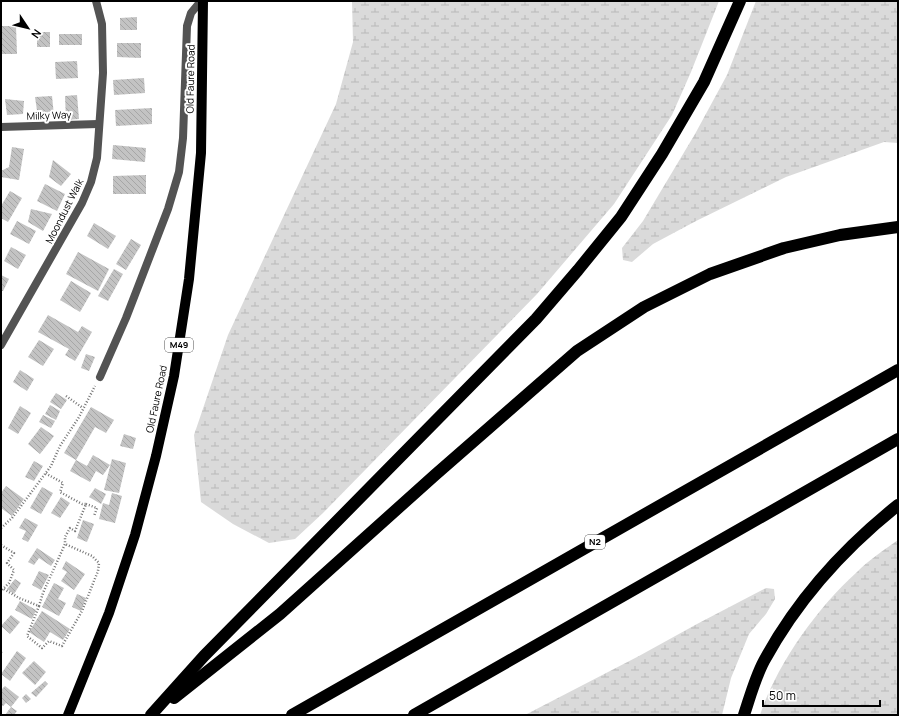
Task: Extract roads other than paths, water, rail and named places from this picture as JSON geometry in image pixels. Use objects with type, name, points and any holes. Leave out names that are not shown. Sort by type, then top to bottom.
[{"type":"highway","points":[[151,715],[204,656],[536,319],[578,270],[621,217],[662,154],[704,82],[740,1]]},
{"type":"highway","points":[[151,715],[280,614],[577,351],[644,307],[710,274],[784,248],[840,235],[898,227]]},
{"type":"highway","name":"N2","points":[[292,715],[898,370]]},
{"type":"highway","points":[[414,715],[898,439]]},
{"type":"highway","points":[[744,715],[751,692],[764,662],[790,617],[825,573],[873,525],[898,505]]},
{"type":"main road","name":"Old Faure Road","points":[[68,715],[109,613],[135,535],[161,436],[176,362],[189,279],[201,153],[202,1]]},
{"type":"street","name":"Moondust Walk","points":[[1,345],[82,203],[91,182],[97,158],[98,124],[103,73],[102,24],[96,1]]},
{"type":"street","points":[[100,377],[126,318],[168,209],[179,172],[187,26],[191,13],[202,1]]},
{"type":"street","name":"Milky Way","points":[[1,127],[98,124]]}]
